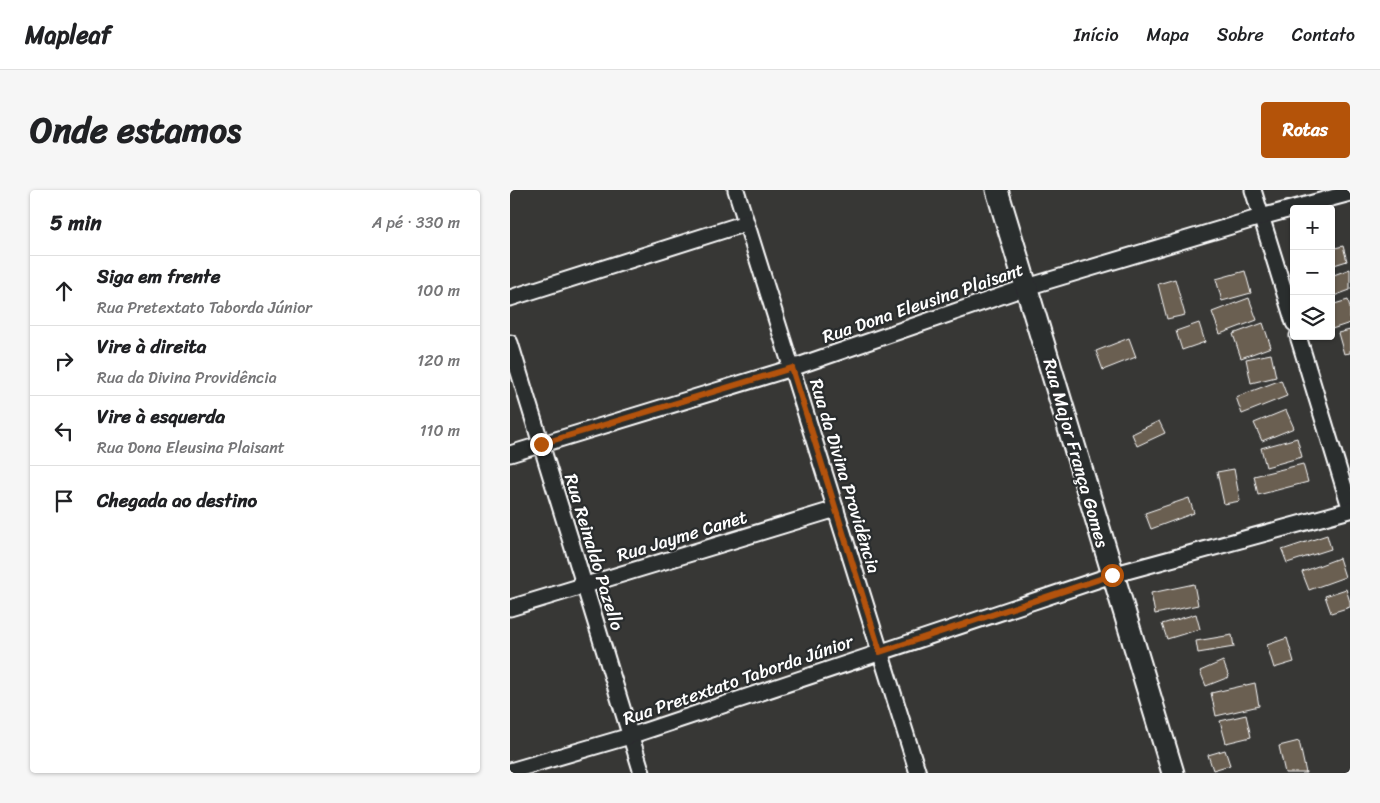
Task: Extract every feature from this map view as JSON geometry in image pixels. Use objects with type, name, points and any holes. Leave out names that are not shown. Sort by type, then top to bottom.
[{"type":"main road","name":"Rua Major França Gomes","points":[[997,190],[1173,773]]},
{"type":"street","name":"Rua da Divina Providência","points":[[736,190],[918,773]]},
{"type":"street","points":[[1253,190],[1290,310]]},
{"type":"street","name":"Rua Dona Eleusina Plaisant","points":[[510,454],[792,368],[1027,287],[1261,217],[1350,193]]},
{"type":"street","points":[[510,298],[746,223]]},
{"type":"street","points":[[1299,340],[1350,509]]},
{"type":"street","name":"Rua Reinaldo Pazello","points":[[510,342],[642,773]]},
{"type":"street","name":"Rua Jayme Canet","points":[[510,608],[836,509]]},
{"type":"street","name":"Rua Pretextato Taborda Júnior","points":[[510,771],[630,736],[1112,575],[1350,509]]},
{"type":"building","points":[[1343,246],[1347,261],[1335,265],[1335,248]]},
{"type":"building","points":[[1350,269],[1350,290],[1335,296],[1335,275]]},
{"type":"building","points":[[1245,271],[1251,293],[1222,301],[1216,279]]},
{"type":"building","points":[[1175,279],[1185,315],[1167,319],[1158,284]]},
{"type":"building","points":[[1249,298],[1257,320],[1220,334],[1212,312]]},
{"type":"building","points":[[1348,300],[1350,323],[1335,328],[1335,304]]},
{"type":"building","points":[[1199,323],[1205,342],[1182,350],[1176,331]]},
{"type":"building","points":[[1263,323],[1271,347],[1241,358],[1233,334]]},
{"type":"building","points":[[1350,330],[1350,353],[1344,354],[1338,333]]},
{"type":"building","points":[[1129,338],[1136,357],[1103,370],[1096,351]]},
{"type":"building","points":[[1271,354],[1276,377],[1251,383],[1246,359]]},
{"type":"building","points":[[1281,380],[1287,396],[1242,414],[1236,397]]},
{"type":"building","points":[[1286,410],[1294,428],[1262,441],[1254,423]]},
{"type":"building","points":[[1159,421],[1165,433],[1137,446],[1132,434]]},
{"type":"building","points":[[1297,438],[1302,457],[1266,467],[1261,448]]},
{"type":"building","points":[[1303,464],[1308,482],[1258,495],[1254,476]]},
{"type":"building","points":[[1234,469],[1240,501],[1224,504],[1217,472]]},
{"type":"building","points":[[1189,498],[1194,513],[1151,529],[1145,513]]},
{"type":"building","points":[[1327,535],[1331,549],[1287,563],[1282,550]]},
{"type":"building","points":[[1339,558],[1345,577],[1309,590],[1302,572]]},
{"type":"building","points":[[1194,584],[1198,605],[1155,614],[1151,593]]},
{"type":"building","points":[[1346,589],[1350,607],[1331,613],[1325,596]]},
{"type":"building","points":[[1196,614],[1200,629],[1167,639],[1162,624]]},
{"type":"building","points":[[1232,635],[1234,647],[1198,653],[1196,641]]},
{"type":"building","points":[[1287,638],[1294,662],[1274,668],[1267,645]]},
{"type":"building","points":[[1223,661],[1229,677],[1206,686],[1200,671]]},
{"type":"building","points":[[1255,683],[1259,706],[1216,716],[1211,693]]},
{"type":"building","points":[[1246,715],[1251,737],[1226,743],[1220,721]]},
{"type":"building","points":[[1299,741],[1306,773],[1285,773],[1279,746]]},
{"type":"building","points":[[1225,750],[1230,765],[1213,770],[1208,755]]},
{"type":"route","points":[[541,444],[792,368],[880,652],[1112,575]]}]
